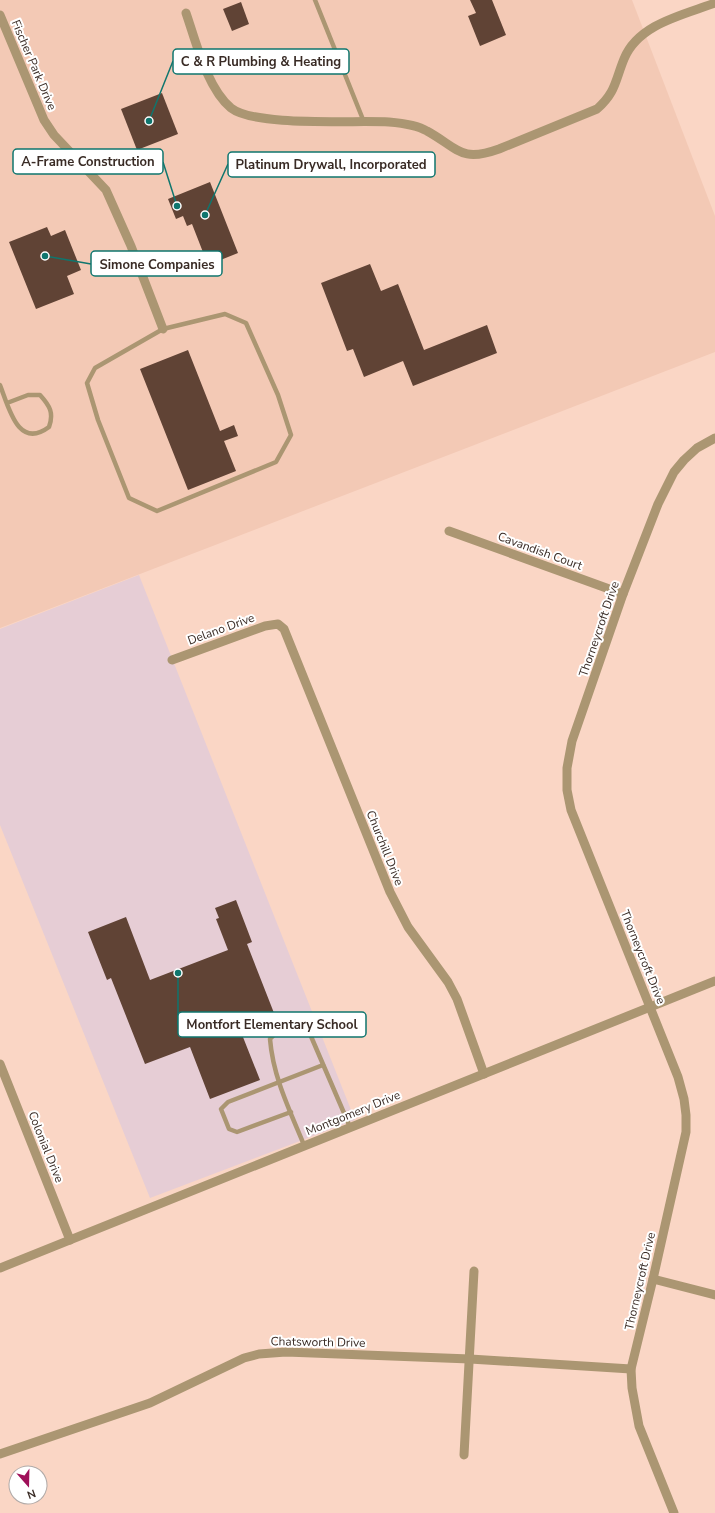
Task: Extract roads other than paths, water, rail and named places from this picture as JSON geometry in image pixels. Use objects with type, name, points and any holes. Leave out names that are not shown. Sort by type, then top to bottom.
[{"type":"street","points":[[186,13],[214,86],[222,99],[232,108],[251,117],[298,120],[390,122],[419,127],[457,151],[465,154],[486,154],[597,109],[606,101],[615,88],[624,58],[634,41],[642,34],[655,27],[715,3]]},
{"type":"street","name":"Fischer Park Drive","points":[[0,15],[44,120],[54,135],[95,177],[108,195],[131,246],[163,329]]},
{"type":"street","name":"Thorneycroft Drive","points":[[674,1513],[639,1426],[632,1388],[631,1369],[654,1279],[682,1150],[686,1115],[678,1077],[571,810],[567,790],[567,768],[572,741],[623,594],[658,504],[674,472],[684,460],[698,448],[715,438]]},
{"type":"street","name":"Cavandish Court","points":[[449,531],[623,594]]},
{"type":"street","name":"Delano Drive","points":[[172,660],[265,626],[278,624]]},
{"type":"street","name":"Churchill Drive","points":[[278,624],[287,632],[390,892],[408,927],[448,982],[457,999],[484,1074]]},
{"type":"street","name":"Montgomery Drive","points":[[0,1268],[715,981]]},
{"type":"street","name":"Colonial Drive","points":[[0,1064],[70,1240]]},
{"type":"street","points":[[464,1455],[474,1270]]},
{"type":"street","points":[[654,1279],[715,1295]]},
{"type":"street","name":"Chatsworth Drive","points":[[0,1454],[150,1403],[230,1364],[259,1354],[286,1352],[631,1369]]},
{"type":"lane","points":[[315,0],[364,122]]},
{"type":"lane","points":[[225,314],[246,323],[278,395],[291,435],[276,462],[157,511],[129,498],[98,420],[87,384],[95,368],[163,329],[225,314]]},
{"type":"lane","points":[[0,385],[7,403],[16,424],[26,434],[34,435],[49,427],[52,418],[50,406],[40,396],[28,395],[7,403]]},
{"type":"lane","points":[[304,1145],[278,1083],[270,1040],[278,1030],[292,1024],[303,1027],[310,1034],[350,1127]]},
{"type":"lane","points":[[291,1112],[237,1132],[229,1129],[221,1109],[228,1102],[323,1065]]},
{"type":"place","name":"C & R Plumbing & Heating","points":[[149,121]]},
{"type":"place","name":"A-Frame Construction","points":[[177,206]]},
{"type":"place","name":"Platinum Drywall, Incorporated","points":[[205,215]]},
{"type":"place","name":"Simone Companies","points":[[45,256]]},
{"type":"place","name":"Montfort Elementary School","points":[[178,973]]}]
